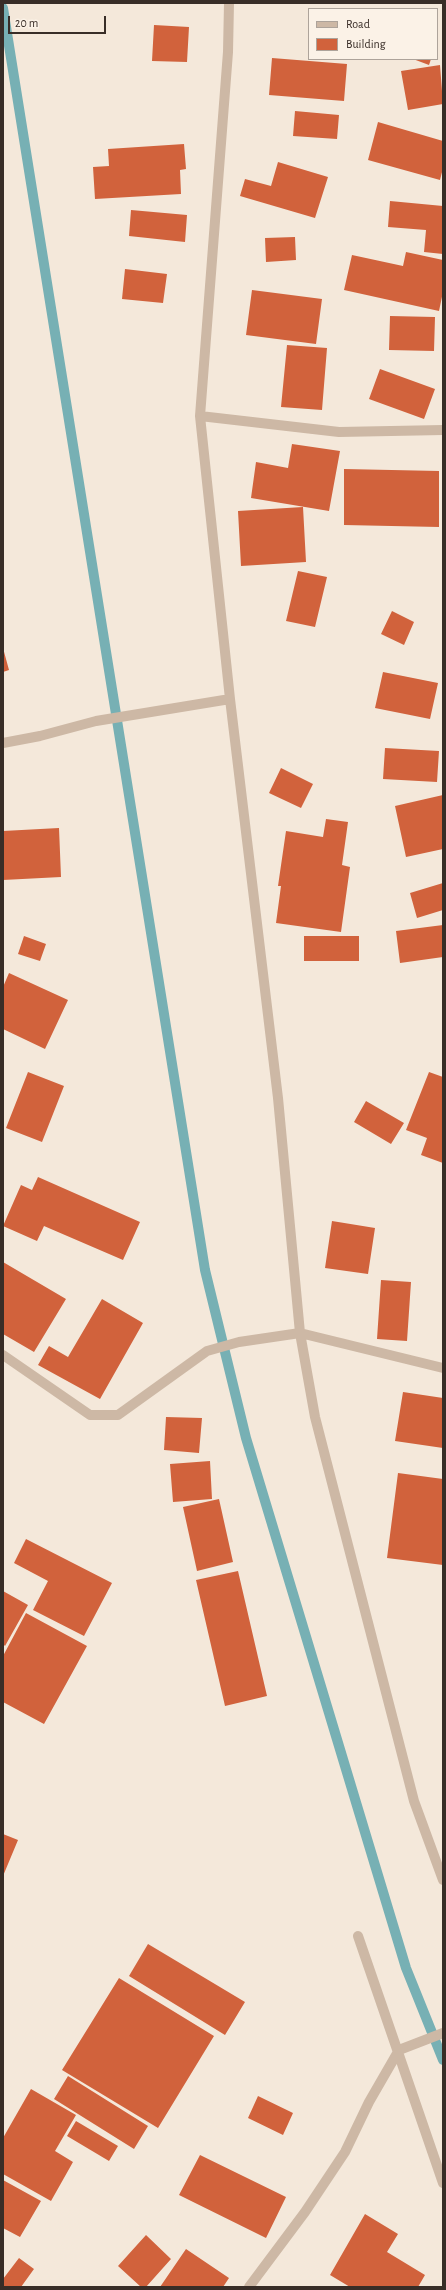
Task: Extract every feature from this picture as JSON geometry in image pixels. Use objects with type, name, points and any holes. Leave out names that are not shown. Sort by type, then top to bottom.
[{"type":"street","points":[[229,3],[228,52],[200,416],[230,699],[278,1098],[300,1333],[315,1417],[414,1801],[443,1880]]},
{"type":"street","points":[[200,416],[339,432],[443,430]]},
{"type":"street","points":[[3,743],[40,736],[96,721],[230,699]]},
{"type":"street","points":[[3,1355],[90,1415],[118,1416],[206,1351],[239,1342],[300,1333],[443,1368]]},
{"type":"street","points":[[358,1936],[399,2050],[443,2183]]},
{"type":"street","points":[[249,2287],[305,2212],[345,2152],[369,2102],[399,2050],[443,2034]]},
{"type":"building","points":[[154,25],[189,27],[187,62],[152,61]]},
{"type":"building","points":[[272,58],[347,64],[344,101],[269,95]]},
{"type":"building","points":[[416,60],[431,60],[429,65]]},
{"type":"building","points":[[440,65],[443,104],[408,110],[401,71]]},
{"type":"building","points":[[295,111],[339,115],[337,139],[293,136]]},
{"type":"building","points":[[378,122],[443,141],[443,168],[440,180],[368,160]]},
{"type":"building","points":[[184,144],[186,169],[180,170],[181,194],[95,199],[93,167],[109,166],[108,149]]},
{"type":"building","points":[[278,162],[328,177],[315,218],[240,196],[245,179],[271,186]]},
{"type":"building","points":[[390,201],[443,206],[443,254],[424,252],[426,230],[388,227]]},
{"type":"building","points":[[131,210],[187,215],[185,242],[129,236]]},
{"type":"building","points":[[295,237],[296,260],[266,262],[265,238]]},
{"type":"building","points":[[406,252],[443,260],[443,292],[439,311],[344,290],[352,255],[403,266]]},
{"type":"building","points":[[125,269],[167,274],[163,303],[122,299]]},
{"type":"building","points":[[252,290],[322,299],[316,344],[246,335]]},
{"type":"building","points":[[390,316],[435,317],[434,351],[389,350]]},
{"type":"building","points":[[287,345],[327,348],[322,410],[281,407]]},
{"type":"building","points":[[380,369],[435,389],[424,419],[369,399]]},
{"type":"building","points":[[292,444],[340,451],[329,511],[251,498],[256,462],[288,468]]},
{"type":"building","points":[[344,469],[439,471],[439,527],[344,525]]},
{"type":"building","points":[[303,507],[306,562],[241,566],[238,511]]},
{"type":"building","points":[[298,571],[327,577],[315,627],[286,621]]},
{"type":"building","points":[[392,611],[414,622],[404,645],[381,634]]},
{"type":"building","points":[[3,648],[9,670],[3,672]]},
{"type":"building","points":[[383,672],[438,683],[430,719],[375,708]]},
{"type":"building","points":[[385,748],[439,751],[437,782],[383,779]]},
{"type":"building","points":[[281,768],[313,784],[301,808],[269,793]]},
{"type":"building","points":[[443,795],[443,849],[406,857],[395,806]]},
{"type":"building","points":[[326,819],[348,822],[342,865],[350,867],[341,932],[276,923],[281,886],[278,886],[286,831],[323,837]]},
{"type":"building","points":[[59,828],[61,877],[3,880],[3,831]]},
{"type":"building","points":[[443,883],[443,910],[417,918],[410,893]]},
{"type":"building","points":[[443,925],[443,957],[400,963],[396,931]]},
{"type":"building","points":[[24,936],[46,944],[40,961],[18,954]]},
{"type":"building","points":[[304,936],[359,936],[359,961],[304,961]]},
{"type":"building","points":[[9,973],[68,1000],[45,1049],[3,1029],[3,987]]},
{"type":"building","points":[[28,1072],[64,1086],[42,1142],[6,1128]]},
{"type":"building","points":[[429,1072],[443,1077],[443,1163],[421,1155],[427,1138],[406,1130]]},
{"type":"building","points":[[366,1101],[404,1123],[391,1144],[354,1122]]},
{"type":"building","points":[[38,1177],[140,1222],[123,1260],[44,1226],[37,1241],[3,1226],[21,1185],[32,1190]]},
{"type":"building","points":[[332,1221],[375,1228],[368,1274],[325,1268]]},
{"type":"building","points":[[3,1262],[66,1299],[34,1352],[3,1334]]},
{"type":"building","points":[[381,1280],[411,1282],[407,1341],[377,1339]]},
{"type":"building","points":[[102,1299],[143,1323],[100,1399],[38,1365],[49,1346],[68,1357]]},
{"type":"building","points":[[403,1392],[443,1398],[443,1448],[395,1441]]},
{"type":"building","points":[[166,1417],[202,1418],[199,1453],[164,1450]]},
{"type":"building","points":[[210,1461],[212,1499],[173,1502],[170,1464]]},
{"type":"building","points":[[398,1473],[443,1479],[443,1565],[387,1558]]},
{"type":"building","points":[[219,1499],[233,1562],[197,1571],[183,1507]]},
{"type":"building","points":[[26,1539],[112,1583],[84,1636],[33,1610],[48,1581],[14,1563]]},
{"type":"building","points":[[238,1571],[267,1696],[225,1706],[196,1580]]},
{"type":"building","points":[[3,1591],[28,1605],[5,1646],[3,1644]]},
{"type":"building","points":[[26,1613],[87,1646],[44,1724],[3,1702],[3,1656]]},
{"type":"building","points":[[3,1834],[18,1840],[3,1876]]},
{"type":"building","points":[[148,1944],[245,2002],[225,2035],[129,1976]]},
{"type":"building","points":[[119,1978],[214,2036],[158,2128],[62,2070]]},
{"type":"building","points":[[68,2076],[148,2126],[134,2149],[54,2099]]},
{"type":"building","points":[[31,2089],[76,2115],[55,2151],[73,2162],[51,2201],[3,2174],[3,2138]]},
{"type":"building","points":[[258,2096],[293,2113],[283,2135],[248,2118]]},
{"type":"building","points":[[76,2121],[118,2146],[109,2161],[67,2136]]},
{"type":"building","points":[[200,2155],[286,2197],[266,2238],[179,2195]]},
{"type":"building","points":[[3,2180],[41,2201],[20,2237],[3,2228]]},
{"type":"building","points":[[365,2214],[398,2234],[387,2252],[425,2275],[418,2287],[350,2287],[330,2275]]},
{"type":"building","points":[[146,2235],[171,2259],[146,2287],[141,2287],[118,2266]]},
{"type":"building","points":[[186,2249],[229,2278],[223,2287],[160,2287]]},
{"type":"building","points":[[19,2258],[34,2269],[21,2287],[3,2287],[3,2279]]},
{"type":"waterway","points":[[3,8],[205,1270],[246,1438],[406,1968],[443,2060]]}]
